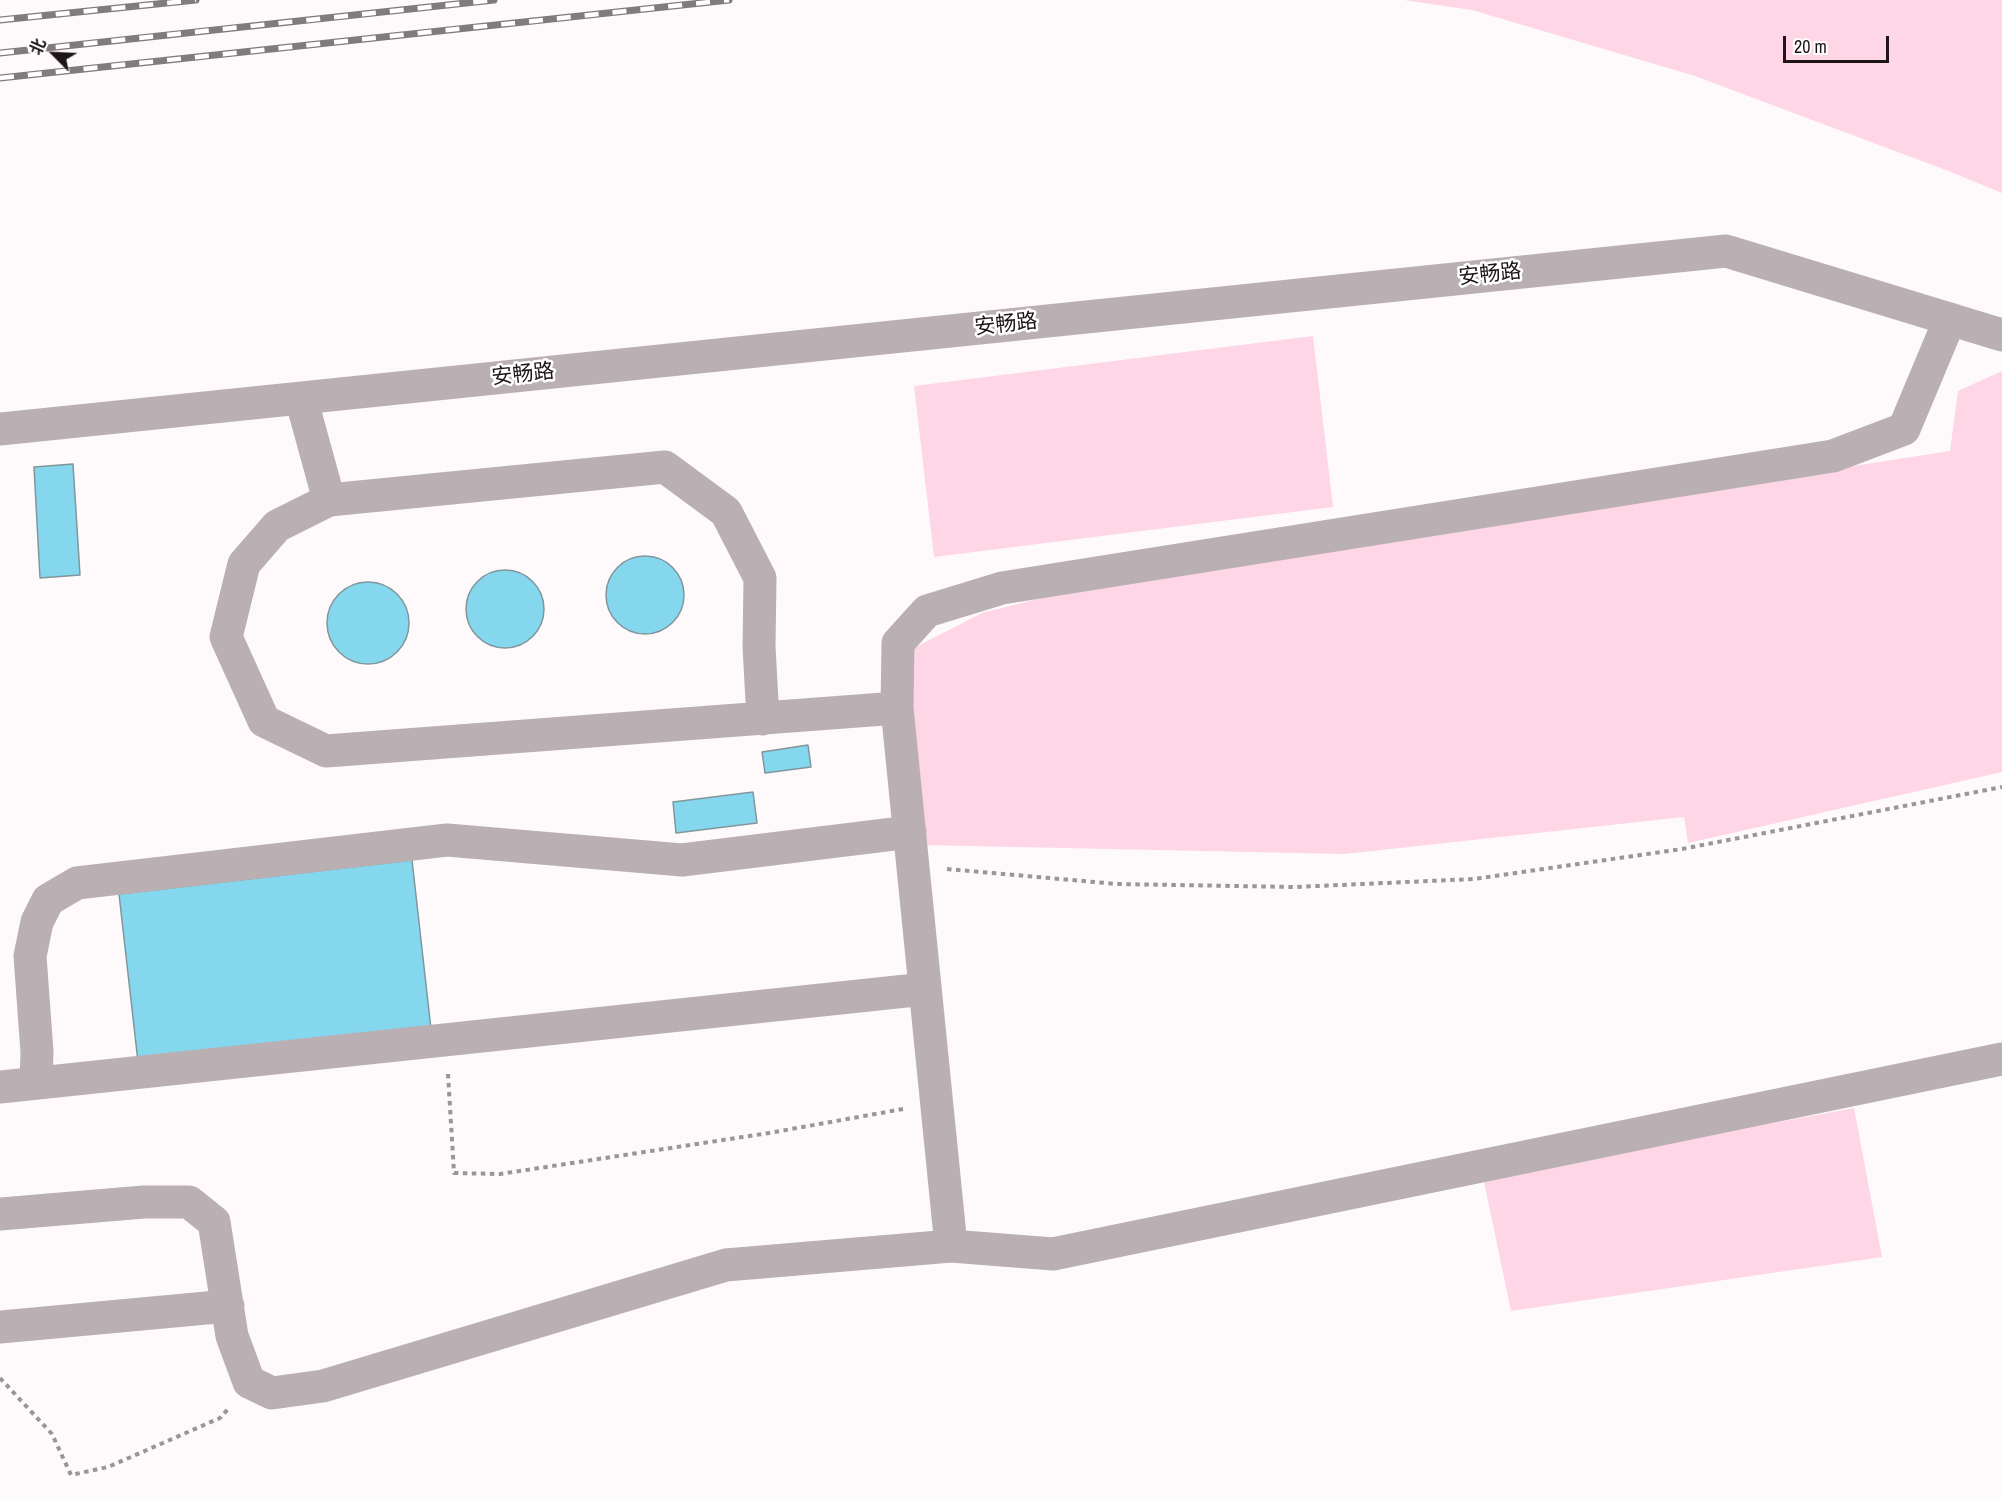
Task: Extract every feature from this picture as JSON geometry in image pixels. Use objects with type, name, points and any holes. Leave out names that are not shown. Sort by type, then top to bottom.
[{"type":"street","name":"安畅路","points":[[0,429],[1726,251],[2002,335]]},
{"type":"street","points":[[951,1246],[897,708],[898,643],[927,611],[1002,588],[1833,456],[1904,429],[1950,319]]},
{"type":"street","points":[[301,398],[329,500]]},
{"type":"street","points":[[763,718],[759,647],[760,578],[726,512],[665,467],[329,500],[277,526],[244,564],[226,637],[264,721],[326,751],[897,708]]},
{"type":"street","points":[[36,1083],[37,1052],[30,956],[37,922],[48,900],[77,883],[447,840],[682,860],[910,831]]},
{"type":"street","points":[[0,1087],[926,989]]},
{"type":"street","points":[[0,1215],[144,1202],[189,1202],[214,1222],[232,1336],[249,1382],[272,1393],[323,1386],[726,1265],[951,1246],[1053,1254],[2002,1059]]},
{"type":"street","points":[[0,1327],[228,1306]]},
{"type":"path","points":[[913,866],[1129,884],[1295,887],[1474,879],[1682,849],[2002,787]]},
{"type":"path","points":[[446,1040],[454,1173],[500,1174],[757,1135],[937,1103]]},
{"type":"path","points":[[0,1378],[52,1434],[70,1474],[108,1467],[220,1418],[254,1384]]},
{"type":"shaded area","points":[[1404,0],[2002,0],[2002,193],[1695,76],[1472,10]]},
{"type":"shaded area","points":[[1313,336],[1333,507],[934,557],[914,386]]},
{"type":"shaded area","points":[[2002,371],[2002,772],[1688,843],[1684,817],[1344,854],[922,845],[908,651],[982,613],[1105,582],[1950,451],[1958,391]]},
{"type":"shaded area","points":[[1854,1108],[1882,1257],[1511,1311],[1483,1177]]},
{"type":"building","points":[[73,464],[80,575],[40,578],[34,467]]},
{"type":"building","points":[[645,556],[660,559],[677,573],[684,595],[681,610],[667,627],[645,634],[630,631],[613,617],[606,595],[609,580],[623,563]]},
{"type":"building","points":[[505,570],[520,573],[537,587],[544,609],[541,624],[527,641],[505,648],[490,645],[473,631],[466,609],[469,594],[483,577]]},
{"type":"building","points":[[368,582],[384,585],[397,594],[406,607],[409,623],[406,639],[397,652],[384,661],[368,664],[352,661],[339,652],[330,639],[327,623],[330,607],[339,594],[352,585]]},
{"type":"building","points":[[808,745],[811,767],[765,773],[762,752]]},
{"type":"building","points":[[753,792],[757,823],[676,833],[673,802]]},
{"type":"building","points":[[412,860],[431,1029],[138,1062],[119,894]]},
{"type":"railway","points":[[0,20],[196,0]]},
{"type":"railway","points":[[0,53],[494,0]]},
{"type":"railway","points":[[0,78],[729,0]]}]
